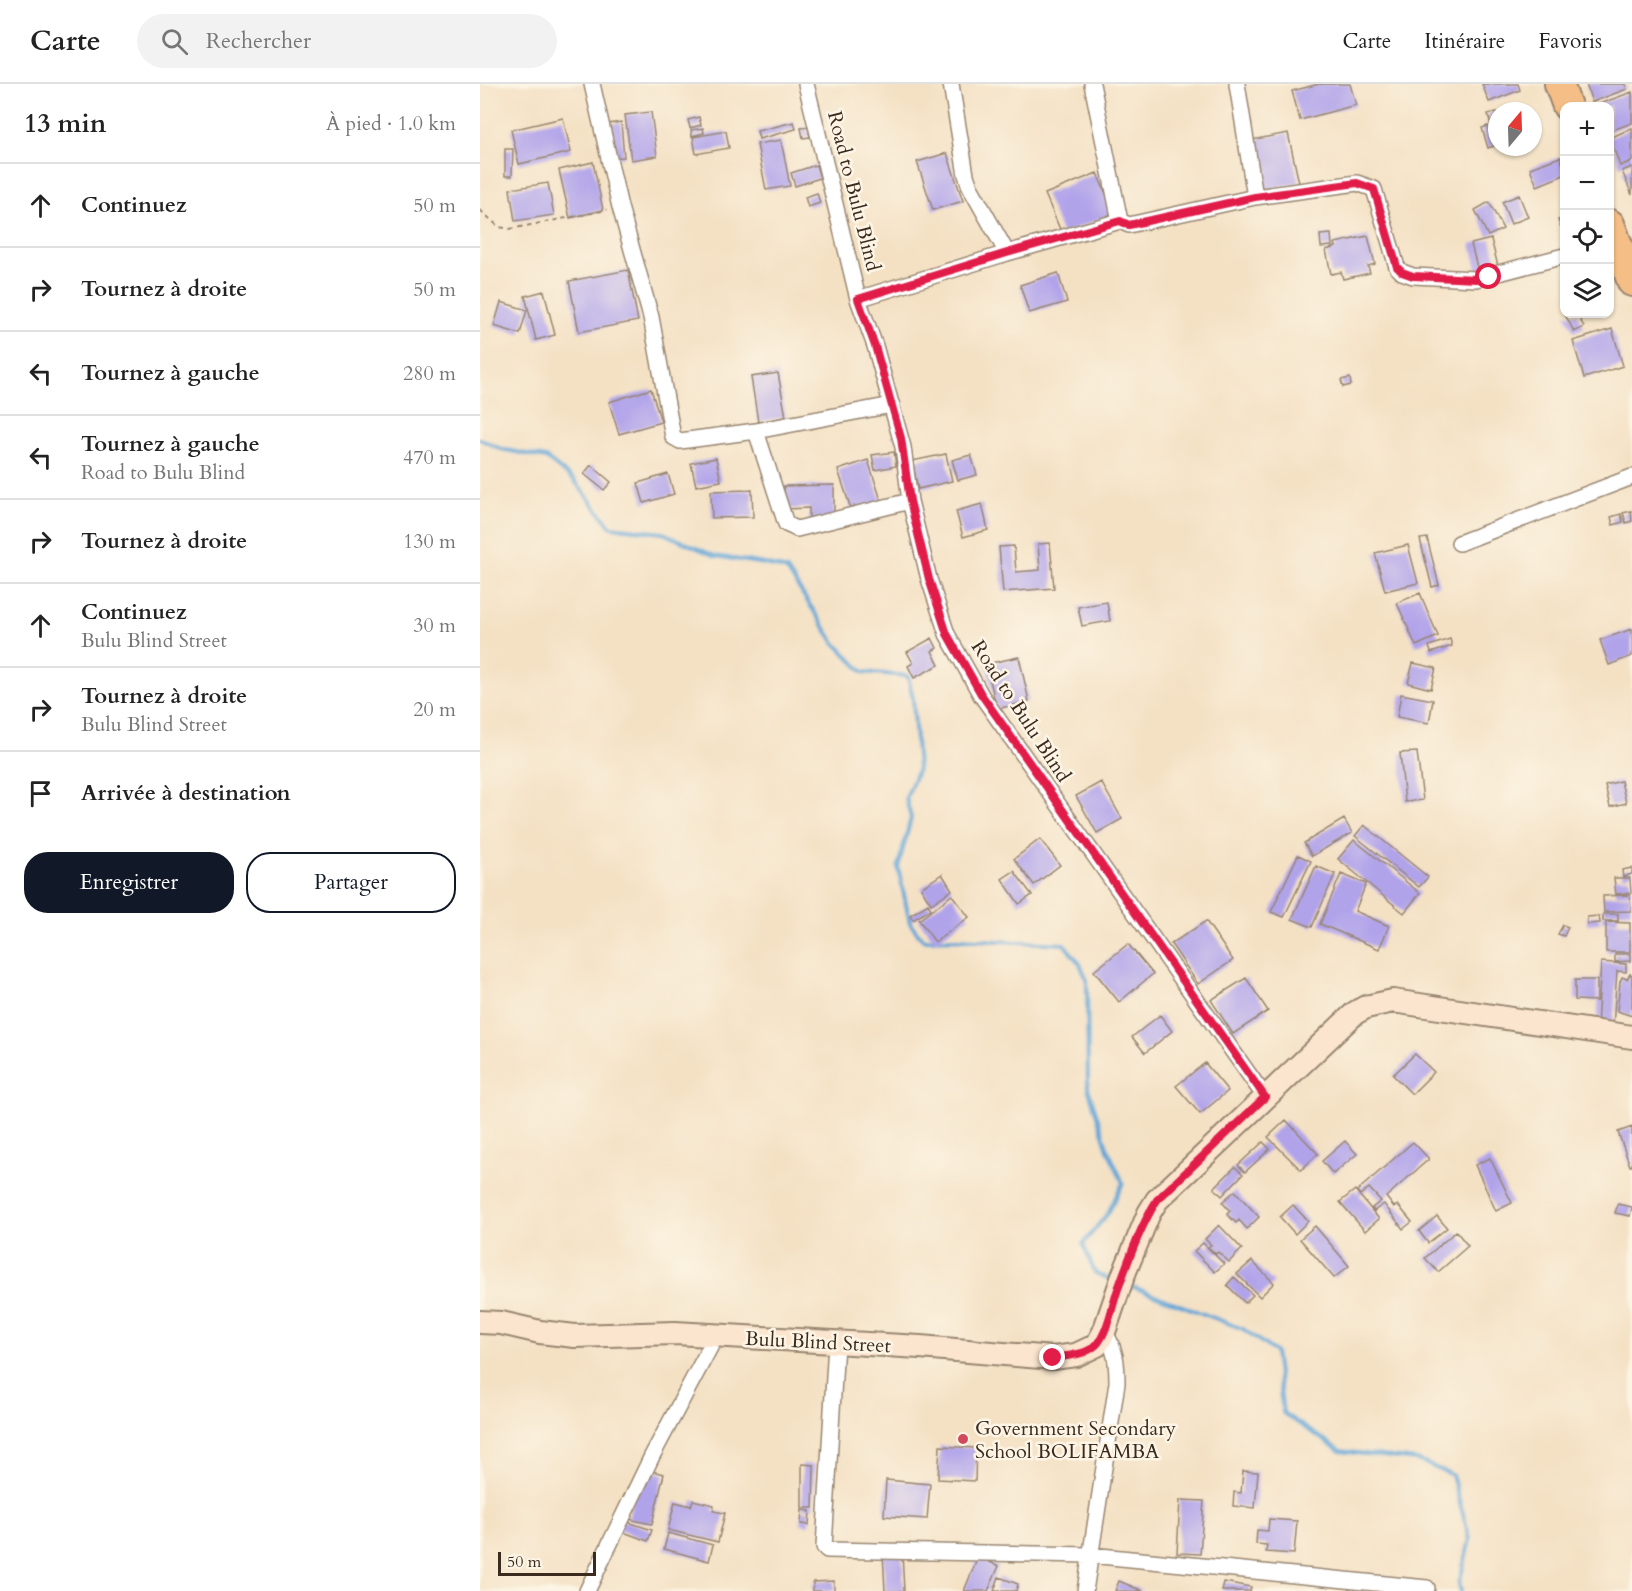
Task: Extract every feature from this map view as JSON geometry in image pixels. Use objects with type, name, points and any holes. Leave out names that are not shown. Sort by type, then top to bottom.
[{"type":"highway","points":[[1559,84],[1566,102]]},
{"type":"highway","points":[[1617,236],[1632,282]]},
{"type":"street","points":[[592,84],[620,207],[651,317],[673,437],[680,441],[756,431],[892,405]]},
{"type":"street","name":"Road to Bulu Blind","points":[[806,84],[858,299],[875,346],[903,447],[910,501],[929,579],[944,627],[963,666],[987,704],[1265,1097]]},
{"type":"street","points":[[951,84],[968,181],[1007,253]]},
{"type":"street","points":[[1092,84],[1120,221]]},
{"type":"street","points":[[1237,84],[1255,197]]},
{"type":"street","points":[[858,299],[1120,221],[1129,225],[1255,197],[1357,183],[1374,189],[1397,267],[1402,272],[1413,276],[1476,279],[1560,257]]},
{"type":"street","points":[[756,431],[786,524],[790,527],[797,529],[910,501]]},
{"type":"street","points":[[1459,543],[1632,477]]},
{"type":"street","name":"Bulu Blind Street","points":[[480,1322],[501,1323],[540,1332],[575,1336],[675,1333],[920,1347],[1053,1358],[1076,1355],[1096,1345],[1104,1332],[1149,1213],[1157,1200],[1355,1013],[1366,1007],[1393,1001],[1632,1037]]},
{"type":"street","points":[[1085,1591],[1118,1383],[1117,1362],[1113,1347],[1104,1332]]},
{"type":"street","points":[[587,1591],[652,1456],[716,1336]]},
{"type":"street","points":[[836,1343],[825,1549],[1090,1555],[1427,1588]]},
{"type":"path","points":[[480,210],[499,227],[510,229],[620,207]]},
{"type":"building","points":[[1319,84],[1350,84],[1356,105],[1300,120],[1292,91]]},
{"type":"building","points":[[1482,84],[1518,84],[1520,90],[1489,102]]},
{"type":"building","points":[[1586,84],[1625,84],[1627,89],[1592,102]]},
{"type":"building","points":[[1632,92],[1632,123],[1614,130],[1614,102],[1604,102]]},
{"type":"building","points":[[651,112],[657,156],[631,160],[625,115]]},
{"type":"building","points":[[699,117],[701,125],[690,128],[688,120]]},
{"type":"building","points":[[563,118],[571,152],[519,164],[511,130]]},
{"type":"building","points":[[621,122],[624,157],[611,158],[608,124]]},
{"type":"building","points":[[794,122],[796,129],[759,139],[757,131]]},
{"type":"building","points":[[1488,126],[1488,148],[1482,128]]},
{"type":"building","points":[[808,127],[810,137],[803,138],[801,128]]},
{"type":"building","points":[[703,128],[704,133],[692,136],[691,130]]},
{"type":"building","points":[[1632,128],[1632,161],[1620,166],[1614,149],[1614,136]]},
{"type":"building","points":[[726,131],[729,148],[696,154],[693,137]]},
{"type":"building","points":[[1288,133],[1299,183],[1262,190],[1251,140]]},
{"type":"building","points":[[781,140],[790,186],[766,190],[757,144]]},
{"type":"building","points":[[505,149],[513,149],[512,176],[505,176]]},
{"type":"building","points":[[947,153],[963,201],[933,210],[917,162]]},
{"type":"building","points":[[1560,157],[1560,177],[1537,186],[1530,168]]},
{"type":"building","points":[[593,162],[603,210],[570,218],[559,170]]},
{"type":"building","points":[[816,165],[820,178],[795,186],[791,173]]},
{"type":"building","points":[[1632,167],[1632,195],[1622,171]]},
{"type":"building","points":[[1097,173],[1114,213],[1062,234],[1045,194]]},
{"type":"building","points":[[548,183],[554,215],[515,221],[510,189]]},
{"type":"building","points":[[817,193],[820,203],[808,207],[805,197]]},
{"type":"building","points":[[1519,195],[1528,217],[1511,224],[1502,202]]},
{"type":"building","points":[[1489,202],[1503,229],[1488,236],[1475,210]]},
{"type":"building","points":[[1331,234],[1332,246],[1321,247],[1320,235]]},
{"type":"building","points":[[1368,236],[1375,264],[1368,266],[1370,273],[1343,279],[1341,272],[1331,274],[1326,250],[1336,247],[1335,243]]},
{"type":"building","points":[[1491,239],[1498,266],[1478,271],[1471,244]]},
{"type":"building","points":[[628,270],[638,321],[579,332],[569,281]]},
{"type":"building","points":[[1058,273],[1067,302],[1029,313],[1020,285]]},
{"type":"building","points":[[544,291],[555,335],[536,340],[525,296]]},
{"type":"building","points":[[501,302],[527,310],[520,334],[494,326]]},
{"type":"building","points":[[1567,318],[1579,318],[1584,327],[1574,332]]},
{"type":"building","points":[[1612,329],[1623,366],[1584,378],[1573,341]]},
{"type":"building","points":[[778,373],[786,417],[758,422],[751,377]]},
{"type":"building","points":[[1350,378],[1351,385],[1343,387],[1341,380]]},
{"type":"building","points":[[651,389],[661,422],[619,434],[609,402]]},
{"type":"building","points":[[894,452],[896,466],[875,470],[872,455]]},
{"type":"building","points":[[946,454],[952,481],[918,489],[912,461]]},
{"type":"building","points":[[971,455],[977,475],[958,480],[952,460]]},
{"type":"building","points":[[716,458],[721,481],[696,486],[691,463]]},
{"type":"building","points":[[868,460],[882,503],[852,512],[838,470]]},
{"type":"building","points":[[591,465],[611,482],[604,490],[584,474]]},
{"type":"building","points":[[668,474],[674,494],[644,503],[638,483]]},
{"type":"building","points":[[834,485],[834,522],[809,523],[809,508],[785,509],[784,486]]},
{"type":"building","points":[[752,490],[753,517],[712,518],[711,491]]},
{"type":"building","points":[[982,504],[988,530],[963,537],[956,511]]},
{"type":"building","points":[[1631,511],[1632,521],[1626,523],[1623,513]]},
{"type":"building","points":[[1621,514],[1623,522],[1613,525],[1611,517]]},
{"type":"building","points":[[1427,538],[1439,585],[1432,587],[1420,539]]},
{"type":"building","points":[[1050,543],[1054,588],[1003,592],[999,547],[1014,546],[1016,572],[1040,570],[1038,544]]},
{"type":"building","points":[[1408,545],[1418,583],[1385,591],[1375,553]]},
{"type":"building","points":[[1420,593],[1438,636],[1416,646],[1397,603]]},
{"type":"building","points":[[1107,602],[1110,621],[1082,626],[1078,607]]},
{"type":"building","points":[[1632,629],[1632,656],[1609,665],[1600,640]]},
{"type":"building","points":[[932,638],[937,648],[932,651],[939,665],[914,678],[908,666],[913,663],[907,652]]},
{"type":"building","points":[[1450,639],[1452,646],[1431,653],[1429,646]]},
{"type":"building","points":[[1019,657],[1029,701],[997,709],[986,664]]},
{"type":"building","points":[[1413,663],[1436,668],[1431,689],[1408,683]]},
{"type":"building","points":[[1401,694],[1433,700],[1429,723],[1397,717]]},
{"type":"building","points":[[1417,752],[1423,800],[1405,802],[1400,753]]},
{"type":"building","points":[[1621,781],[1626,803],[1610,807],[1605,785]]},
{"type":"building","points":[[1101,782],[1122,819],[1097,833],[1076,796]]},
{"type":"building","points":[[1344,819],[1352,833],[1312,856],[1304,843]]},
{"type":"building","points":[[1364,825],[1428,877],[1419,887],[1355,836]]},
{"type":"building","points":[[1040,839],[1060,865],[1034,885],[1014,859]]},
{"type":"building","points":[[1354,840],[1420,893],[1404,913],[1338,859]]},
{"type":"building","points":[[1298,855],[1311,861],[1284,917],[1271,912]]},
{"type":"building","points":[[1316,866],[1335,874],[1312,927],[1292,919]]},
{"type":"building","points":[[1632,868],[1632,874],[1623,877],[1622,870]]},
{"type":"building","points":[[1014,871],[1032,895],[1019,904],[1002,879]]},
{"type":"building","points":[[942,874],[952,890],[931,904],[921,888]]},
{"type":"building","points":[[1341,874],[1366,884],[1355,911],[1389,926],[1379,949],[1320,924]]},
{"type":"building","points":[[1614,878],[1630,878],[1631,893],[1616,894]]},
{"type":"building","points":[[952,895],[969,917],[935,942],[919,920]]},
{"type":"building","points":[[1630,895],[1631,911],[1604,912],[1603,896]]},
{"type":"building","points":[[928,904],[931,909],[913,920],[910,915]]},
{"type":"building","points":[[1603,914],[1618,914],[1618,921],[1603,921]]},
{"type":"building","points":[[1599,916],[1600,923],[1587,924],[1587,917]]},
{"type":"building","points":[[1206,921],[1233,960],[1198,984],[1171,944]]},
{"type":"building","points":[[1606,922],[1630,923],[1630,952],[1606,952]]},
{"type":"building","points":[[1563,925],[1568,927],[1564,936],[1558,934]]},
{"type":"building","points":[[1128,944],[1153,974],[1119,1002],[1094,971]]},
{"type":"building","points":[[1615,954],[1630,954],[1630,961],[1615,962]]},
{"type":"building","points":[[1601,962],[1626,964],[1626,972],[1617,971],[1613,1027],[1597,1026]]},
{"type":"building","points":[[1630,974],[1632,975],[1632,1016],[1617,1011],[1620,982],[1622,977],[1627,979]]},
{"type":"building","points":[[1246,978],[1268,1011],[1233,1034],[1211,1000]]},
{"type":"building","points":[[1575,980],[1597,980],[1597,1001],[1575,1000]]},
{"type":"building","points":[[1160,1015],[1172,1031],[1145,1053],[1132,1037]]},
{"type":"building","points":[[1415,1054],[1434,1072],[1412,1094],[1393,1075]]},
{"type":"building","points":[[1205,1063],[1228,1091],[1200,1114],[1176,1086]]},
{"type":"building","points":[[1286,1120],[1318,1154],[1301,1170],[1268,1137]]},
{"type":"building","points":[[1632,1127],[1632,1166],[1630,1166],[1618,1132]]},
{"type":"building","points":[[1345,1141],[1357,1154],[1333,1174],[1322,1161]]},
{"type":"building","points":[[1263,1142],[1270,1149],[1245,1172],[1238,1165]]},
{"type":"building","points":[[1413,1142],[1429,1159],[1386,1197],[1394,1207],[1398,1205],[1412,1222],[1403,1229],[1384,1204],[1374,1211],[1372,1208],[1381,1201],[1369,1188],[1360,1195],[1357,1191]]},
{"type":"building","points":[[1490,1158],[1512,1203],[1496,1211],[1475,1165]]},
{"type":"building","points":[[1235,1167],[1243,1174],[1222,1196],[1214,1188]]},
{"type":"building","points":[[1355,1190],[1379,1219],[1365,1231],[1340,1202]]},
{"type":"building","points":[[1235,1191],[1259,1217],[1247,1229],[1239,1220],[1236,1223],[1227,1214],[1230,1211],[1222,1202]]},
{"type":"building","points":[[1618,1204],[1632,1207],[1630,1216],[1615,1213]]},
{"type":"building","points":[[1293,1205],[1308,1221],[1295,1234],[1280,1217]]},
{"type":"building","points":[[1437,1216],[1447,1228],[1428,1243],[1419,1231]]},
{"type":"building","points":[[1219,1225],[1242,1249],[1229,1262],[1208,1247],[1211,1245],[1205,1239]]},
{"type":"building","points":[[1315,1226],[1349,1266],[1334,1278],[1300,1239]]},
{"type":"building","points":[[1456,1231],[1468,1246],[1438,1272],[1425,1258]]},
{"type":"building","points":[[1203,1243],[1224,1264],[1215,1272],[1194,1251]]},
{"type":"building","points":[[1252,1261],[1274,1283],[1260,1297],[1237,1274]]},
{"type":"building","points":[[1234,1277],[1253,1295],[1245,1303],[1227,1285]]},
{"type":"building","points":[[940,1446],[976,1448],[975,1481],[938,1479]]},
{"type":"building","points":[[802,1464],[814,1465],[813,1508],[802,1508]]},
{"type":"building","points":[[640,1468],[664,1474],[652,1524],[628,1519]]},
{"type":"building","points":[[1243,1471],[1258,1472],[1255,1508],[1233,1506],[1234,1492],[1241,1493]]},
{"type":"building","points":[[886,1480],[930,1484],[927,1519],[884,1516]]},
{"type":"building","points":[[693,1500],[714,1505],[713,1511],[725,1513],[718,1542],[668,1530],[675,1502],[691,1506]]},
{"type":"building","points":[[1180,1500],[1204,1501],[1200,1554],[1177,1553]]},
{"type":"building","points":[[802,1510],[810,1511],[809,1525],[801,1524]]},
{"type":"building","points":[[619,1519],[652,1530],[648,1541],[615,1529]]},
{"type":"building","points":[[1269,1519],[1297,1521],[1294,1554],[1266,1552],[1267,1545],[1256,1544],[1257,1530],[1268,1531]]},
{"type":"building","points":[[668,1533],[713,1545],[709,1561],[664,1549]]},
{"type":"building","points":[[902,1552],[904,1591],[885,1591],[883,1553]]},
{"type":"building","points":[[978,1557],[999,1566],[988,1591],[964,1591]]},
{"type":"building","points":[[999,1577],[1018,1584],[1016,1591],[994,1591]]},
{"type":"building","points":[[834,1581],[834,1591],[813,1591],[813,1582]]},
{"type":"building","points":[[1119,1581],[1143,1591],[1115,1591]]},
{"type":"building","points":[[1224,1582],[1251,1587],[1250,1591],[1222,1591]]},
{"type":"waterway","points":[[480,439],[501,449],[546,458],[574,480],[611,527],[663,533],[715,556],[787,570],[834,642],[863,672],[908,676],[913,699],[918,769],[906,798],[911,818],[898,867],[910,923],[923,940],[956,939],[1064,944],[1080,964],[1087,980],[1088,1088],[1108,1150],[1123,1183],[1108,1213],[1083,1244],[1095,1273],[1112,1280]]},
{"type":"waterway","points":[[1128,1285],[1243,1329],[1275,1352],[1283,1413],[1340,1451],[1417,1460],[1452,1475],[1470,1539],[1459,1584],[1461,1591]]},
{"type":"place","name":"Government Secondary School BOLIFAMBA","points":[[963,1439]]},
{"type":"route","points":[[1053,1358],[1076,1355],[1096,1345],[1104,1332],[1123,1276],[1149,1213],[1157,1200],[1265,1097],[963,666],[944,627],[929,579],[910,501],[901,438],[875,346],[858,299],[1120,221],[1129,225],[1255,197],[1357,183],[1374,189],[1397,267],[1402,272],[1413,276],[1476,279],[1489,277]]}]
